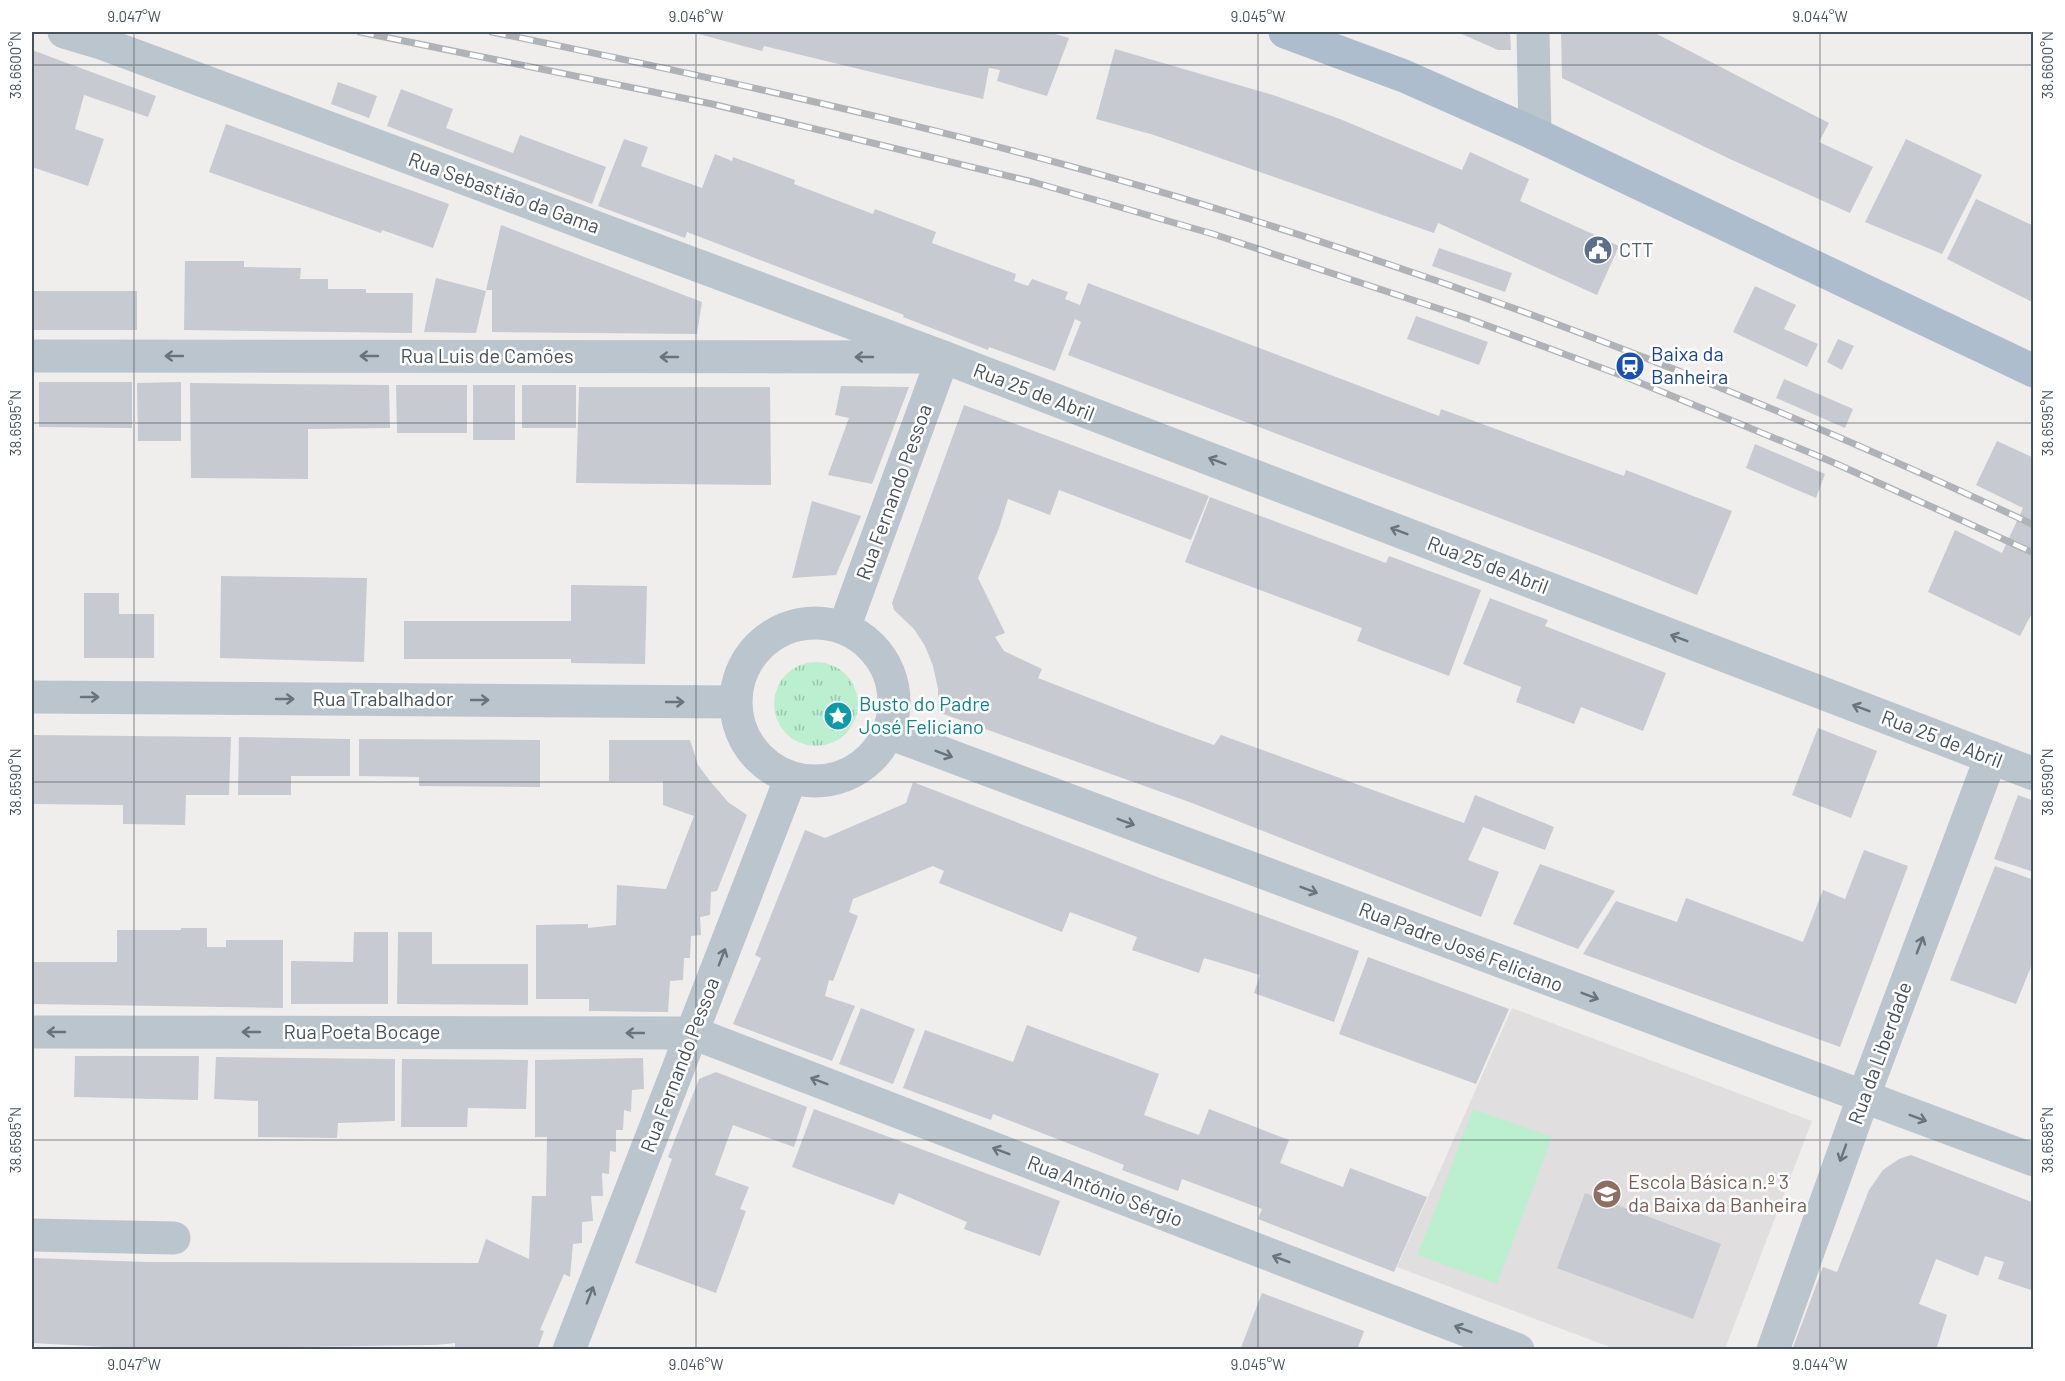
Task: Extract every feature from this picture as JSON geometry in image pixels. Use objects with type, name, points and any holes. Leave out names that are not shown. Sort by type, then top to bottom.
[{"type":"main road","points":[[1285,32],[1404,76],[1535,134],[2034,371]]},
{"type":"street","name":"Rua Sebastião da Gama","points":[[63,32],[104,44],[943,357]]},
{"type":"street","points":[[1533,32],[1535,134]]},
{"type":"street","name":"Rua Luis de Camões","points":[[32,356],[943,357]]},
{"type":"street","name":"Rua Fernando Pessoa","points":[[844,628],[943,357]]},
{"type":"street","name":"Rua 25 de Abril","points":[[943,357],[2034,774]]},
{"type":"street","points":[[819,623],[844,628],[866,641],[883,660],[893,684],[895,709],[889,733],[876,754],[857,770],[835,780],[811,782],[790,780],[766,765],[749,747],[738,726],[735,702],[739,676],[751,654],[770,636],[793,626],[819,623]]},
{"type":"street","name":"Rua Trabalhador","points":[[32,697],[735,702]]},
{"type":"street","name":"Rua Padre José Feliciano","points":[[889,733],[2034,1160]]},
{"type":"street","name":"Rua da Liberdade","points":[[1773,1350],[1863,1098],[1991,758]]},
{"type":"street","name":"Rua Fernando Pessoa","points":[[569,1350],[790,780]]},
{"type":"street","name":"Rua Poeta Bocage","points":[[32,1032],[693,1033]]},
{"type":"street","name":"Rua António Sérgio","points":[[693,1033],[1518,1350]]},
{"type":"street","points":[[32,1235],[174,1238]]},
{"type":"shaded area","name":"Escola Básica n.º 3 da Baixa da Banheira","points":[[1512,1008],[1812,1121],[1725,1349],[1615,1349],[1397,1267]]},
{"type":"green space","points":[[816,662],[832,665],[846,674],[855,688],[858,704],[855,720],[846,734],[832,743],[816,746],[800,743],[786,734],[777,720],[774,704],[777,688],[786,674],[800,665]]},
{"type":"green space","points":[[1473,1109],[1552,1137],[1497,1284],[1418,1255]]},
{"type":"building","points":[[691,32],[1048,32],[1069,38],[1047,96],[997,81],[1000,70],[989,68],[983,99],[764,46],[762,51]]},
{"type":"building","points":[[1457,32],[1510,32],[1511,50],[1498,50]]},
{"type":"building","points":[[1561,32],[1653,32],[1829,123],[1819,142],[1873,167],[1850,213],[1732,160],[1562,78]]},
{"type":"building","points":[[1115,49],[1276,96],[1340,119],[1462,170],[1470,152],[1529,179],[1520,201],[1619,246],[1597,295],[1438,223],[1434,233],[1154,135],[1096,119]]},
{"type":"building","points":[[32,50],[156,96],[148,117],[84,95],[75,129],[104,139],[88,186],[32,167]]},
{"type":"building","points":[[338,82],[377,96],[369,118],[331,104]]},
{"type":"building","points":[[401,89],[453,109],[446,128],[513,153],[520,135],[606,167],[592,204],[387,126]]},
{"type":"building","points":[[226,124],[449,204],[433,248],[382,230],[381,233],[209,172]]},
{"type":"building","points":[[624,139],[648,147],[641,166],[702,188],[715,154],[732,161],[733,157],[795,180],[794,184],[873,214],[875,209],[936,232],[932,243],[1016,274],[1014,281],[1028,286],[1032,279],[1068,292],[1065,299],[1080,305],[1088,283],[1439,416],[1441,409],[1624,476],[1626,470],[1732,511],[1697,595],[1595,554],[1068,355],[1081,322],[1075,319],[1055,371],[989,347],[988,350],[903,317],[904,315],[687,232],[685,238],[598,206]]},
{"type":"building","points":[[1906,139],[1982,175],[1942,254],[1865,222]]},
{"type":"building","points":[[1976,199],[2034,226],[2034,303],[1947,259]]},
{"type":"building","points":[[501,225],[702,302],[697,334],[492,332],[492,290],[486,290]]},
{"type":"building","points":[[1439,248],[1512,273],[1505,292],[1432,266]]},
{"type":"building","points":[[185,261],[244,261],[244,267],[301,268],[300,279],[328,279],[328,289],[366,289],[366,293],[413,293],[412,333],[184,330]]},
{"type":"building","points":[[436,278],[486,291],[476,333],[424,332]]},
{"type":"building","points":[[1755,286],[1796,305],[1784,329],[1818,344],[1807,367],[1733,332]]},
{"type":"building","points":[[32,291],[137,291],[137,330],[32,330]]},
{"type":"building","points":[[1416,316],[1488,342],[1479,365],[1407,339]]},
{"type":"building","points":[[1838,339],[1854,346],[1842,370],[1827,362]]},
{"type":"building","points":[[1784,379],[1853,409],[1845,428],[1776,398]]},
{"type":"building","points":[[39,382],[132,382],[132,428],[39,427]]},
{"type":"building","points":[[181,382],[181,441],[138,441],[137,383]]},
{"type":"building","points":[[190,383],[389,385],[390,428],[308,429],[308,479],[191,478]]},
{"type":"building","points":[[396,385],[467,385],[467,433],[397,433]]},
{"type":"building","points":[[473,385],[515,385],[515,440],[473,440]]},
{"type":"building","points":[[522,385],[576,385],[576,428],[522,428]]},
{"type":"building","points":[[841,386],[909,387],[872,484],[828,475],[849,418],[835,415]]},
{"type":"building","points":[[579,387],[770,387],[771,485],[576,483]]},
{"type":"building","points":[[964,405],[1209,496],[1191,540],[1059,490],[1050,515],[1008,499],[999,528],[978,578],[1005,633],[995,637],[1004,651],[1042,669],[1038,678],[1214,745],[1221,735],[1464,823],[1475,795],[1554,827],[1545,850],[1483,827],[1468,860],[1499,872],[1481,917],[1192,803],[938,712],[938,689],[933,666],[925,646],[914,629],[894,610],[892,603]]},
{"type":"building","points":[[1997,441],[2034,458],[2034,609],[2020,636],[1928,592],[1955,530],[2002,553],[2023,508],[1976,485]]},
{"type":"building","points":[[1755,444],[1825,474],[1816,498],[1746,468]]},
{"type":"building","points":[[1210,497],[1386,563],[1389,556],[1481,590],[1449,676],[1357,641],[1362,628],[1185,562]]},
{"type":"building","points":[[812,501],[861,516],[836,575],[792,578]]},
{"type":"building","points":[[221,576],[367,578],[364,662],[220,658]]},
{"type":"building","points":[[571,585],[647,586],[645,664],[571,663],[571,659],[404,659],[404,621],[571,621]]},
{"type":"building","points":[[84,593],[119,593],[119,614],[154,614],[154,658],[84,658]]},
{"type":"building","points":[[1490,598],[1548,620],[1545,626],[1666,673],[1643,731],[1581,707],[1574,724],[1516,702],[1521,687],[1463,664]]},
{"type":"building","points":[[1818,728],[1877,751],[1851,818],[1792,795]]},
{"type":"building","points":[[32,735],[231,737],[229,795],[186,795],[185,825],[123,824],[123,805],[32,804]]},
{"type":"building","points":[[239,737],[350,739],[350,776],[291,776],[291,795],[238,795]]},
{"type":"building","points":[[359,739],[540,740],[540,787],[419,786],[419,777],[359,776]]},
{"type":"building","points":[[609,740],[690,740],[698,765],[710,781],[728,802],[747,815],[717,891],[711,892],[710,915],[700,917],[701,935],[691,936],[690,958],[684,958],[683,980],[670,981],[668,1012],[589,1011],[589,999],[536,999],[536,925],[588,924],[588,928],[616,925],[617,885],[666,889],[694,816],[663,805],[663,781],[609,781]]},
{"type":"building","points":[[913,782],[1160,878],[1359,951],[1334,1022],[1254,993],[1260,975],[1204,958],[1199,973],[1132,950],[1137,937],[1070,912],[1062,932],[939,883],[944,871],[933,866],[853,899],[849,912],[858,916],[833,981],[829,980],[825,996],[855,1006],[832,1061],[733,1024],[761,958],[755,955],[805,830],[825,838],[906,803]]},
{"type":"building","points":[[2018,795],[2034,801],[2034,872],[1994,859]]},
{"type":"building","points":[[1864,850],[1908,866],[1840,1047],[1583,954],[1616,901],[1677,922],[1686,898],[1803,942],[1823,890],[1845,899]]},
{"type":"building","points":[[1540,864],[1615,891],[1578,949],[1513,924]]},
{"type":"building","points":[[1995,866],[2034,880],[2034,959],[2016,1004],[1950,980]]},
{"type":"building","points":[[181,928],[207,928],[207,947],[226,947],[226,940],[283,940],[283,1008],[32,1004],[32,962],[117,962],[117,930],[181,930]]},
{"type":"building","points":[[354,932],[388,932],[388,1004],[291,1004],[291,961],[353,962]]},
{"type":"building","points":[[398,932],[432,932],[432,964],[528,964],[528,1005],[397,1004]]},
{"type":"building","points":[[1368,957],[1509,1009],[1476,1084],[1339,1034]]},
{"type":"building","points":[[861,1008],[915,1029],[893,1084],[839,1064]]},
{"type":"building","points":[[1027,1025],[1159,1074],[1144,1115],[1199,1135],[1209,1109],[1289,1140],[1280,1163],[1343,1187],[1350,1168],[1427,1197],[1394,1272],[1258,1219],[1262,1209],[1182,1179],[1178,1191],[1122,1170],[1124,1165],[993,1114],[991,1120],[903,1088],[925,1030],[1013,1062]]},
{"type":"building","points":[[75,1056],[199,1056],[198,1100],[74,1097]]},
{"type":"building","points":[[216,1057],[395,1059],[395,1121],[338,1123],[337,1138],[258,1137],[258,1101],[214,1099]]},
{"type":"building","points":[[643,1058],[644,1089],[632,1090],[631,1112],[624,1110],[623,1130],[616,1130],[616,1152],[610,1151],[609,1174],[602,1173],[603,1196],[591,1196],[593,1221],[582,1222],[582,1243],[573,1244],[570,1277],[564,1274],[540,1330],[544,1331],[537,1350],[455,1348],[455,1343],[145,1349],[32,1343],[32,1258],[146,1262],[478,1263],[486,1239],[529,1259],[532,1196],[546,1196],[547,1137],[535,1137],[535,1060]]},
{"type":"building","points":[[402,1059],[528,1060],[526,1109],[468,1108],[467,1127],[401,1127]]},
{"type":"building","points":[[716,1072],[807,1107],[794,1147],[733,1125],[715,1175],[749,1187],[740,1209],[746,1211],[716,1293],[635,1263],[672,1159],[668,1157],[699,1079]]},
{"type":"building","points":[[814,1109],[1060,1201],[1040,1256],[964,1229],[967,1222],[899,1193],[894,1205],[792,1167]]},
{"type":"building","points":[[1911,1155],[2034,1203],[2034,1291],[1998,1279],[2004,1262],[1985,1256],[1978,1276],[1936,1259],[1919,1304],[1947,1315],[1936,1350],[1792,1350],[1823,1267],[1837,1272],[1869,1190],[1883,1170],[1899,1159]]},
{"type":"building","points":[[1585,1193],[1721,1244],[1693,1319],[1557,1268]]},
{"type":"building","points":[[1262,1293],[1364,1331],[1357,1350],[1240,1350]]},
{"type":"railway","points":[[360,32],[712,104],[1033,182],[1213,234],[1464,317],[1626,377],[1830,461],[2034,553]]},
{"type":"railway","points":[[492,32],[782,94],[878,117],[1070,166],[1259,222],[1457,288],[1652,360],[1844,440],[2034,525]]},
{"type":"place","name":"CTT","points":[[1598,250]]},
{"type":"place","name":"Baixa da Banheira","points":[[1630,366]]},
{"type":"place","name":"Busto do Padre José Feliciano","points":[[838,716]]},
{"type":"place","name":"Escola Básica n.º 3 da Baixa da Banheira","points":[[1607,1194]]}]
